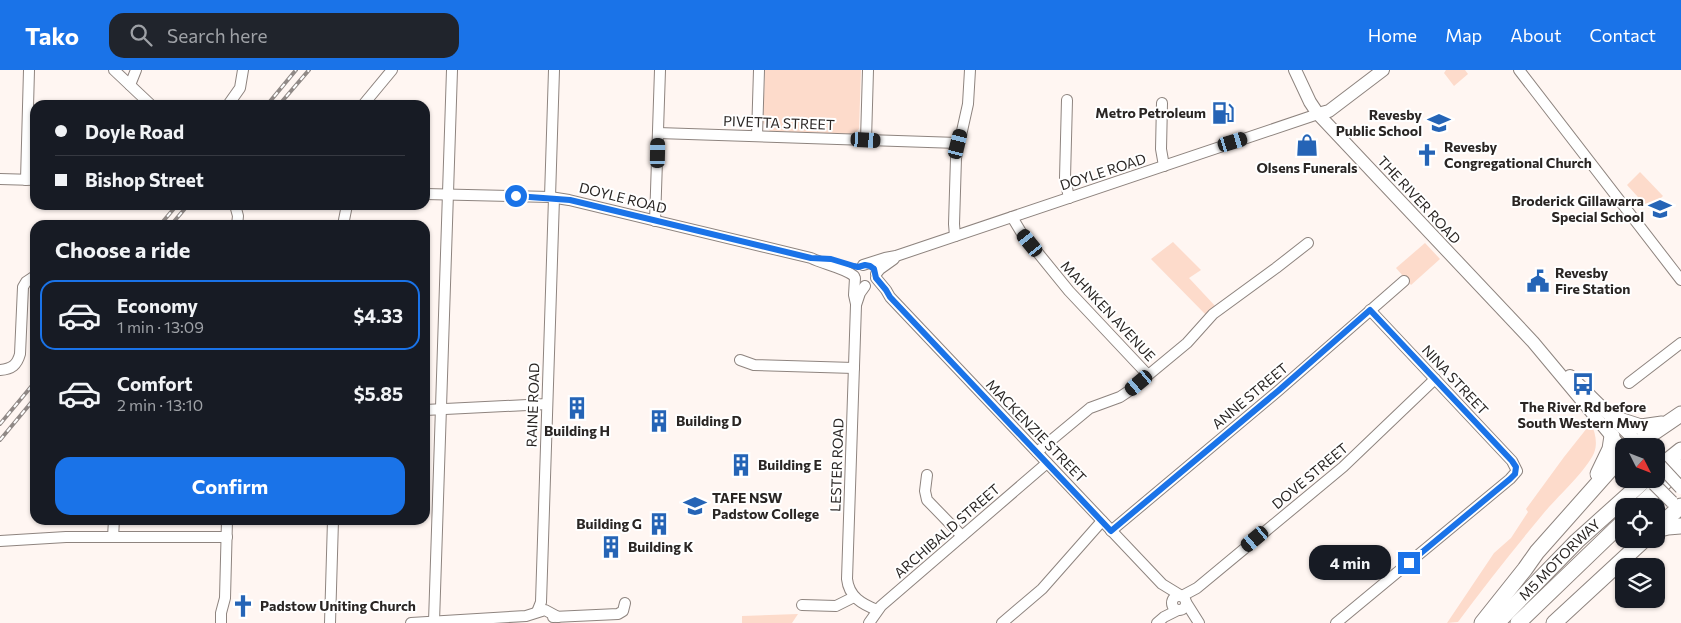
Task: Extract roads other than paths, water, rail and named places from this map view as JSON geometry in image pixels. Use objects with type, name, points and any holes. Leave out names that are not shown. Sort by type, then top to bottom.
[{"type":"highway","points":[[1647,438],[1681,414]]},
{"type":"highway","points":[[1613,418],[1641,427],[1667,423]]},
{"type":"highway","points":[[1590,491],[1610,449],[1612,436]]},
{"type":"highway","points":[[1665,463],[1681,450]]},
{"type":"highway","points":[[1482,623],[1537,552],[1615,462]]},
{"type":"highway","points":[[1648,498],[1681,467]]},
{"type":"highway","name":"M5 MOTORWAY","points":[[1497,623],[1571,547],[1638,488]]},
{"type":"highway","points":[[1665,521],[1678,507]]},
{"type":"highway","points":[[1665,528],[1681,526]]},
{"type":"highway","name":"M5 MOTORWAY","points":[[1518,623],[1615,529]]},
{"type":"highway","points":[[1554,623],[1635,548]]},
{"type":"main road","name":"THE RIVER ROAD","points":[[1295,70],[1310,102],[1318,114],[1533,342],[1615,440]]},
{"type":"main road","points":[[1318,114],[1329,111],[1382,70]]},
{"type":"main road","name":"THE RIVER ROAD","points":[[1533,342],[1632,438]]},
{"type":"main road","points":[[1665,471],[1681,488]]},
{"type":"main road","points":[[1658,488],[1678,507]]},
{"type":"street","points":[[0,179],[30,180],[30,70]]},
{"type":"street","points":[[114,70],[146,100]]},
{"type":"street","points":[[130,85],[136,70]]},
{"type":"street","points":[[232,100],[240,88],[243,70]]},
{"type":"street","points":[[367,100],[392,70]]},
{"type":"street","points":[[434,622],[452,70]]},
{"type":"street","name":"RAINE ROAD","points":[[537,612],[541,602],[554,70]]},
{"type":"street","points":[[655,220],[660,70]]},
{"type":"street","points":[[757,136],[759,70]]},
{"type":"street","points":[[866,140],[868,70]]},
{"type":"street","points":[[955,236],[958,144],[968,104],[970,70]]},
{"type":"street","points":[[1519,70],[1681,280]]},
{"type":"street","points":[[1067,100],[1065,178],[1069,198]]},
{"type":"street","points":[[1162,103],[1161,149],[1164,166]]},
{"type":"street","name":"DOYLE ROAD","points":[[430,194],[552,197],[570,200],[811,258],[829,266],[858,272],[885,258],[896,256],[1318,114]]},
{"type":"street","name":"PIVETTA STREET","points":[[658,133],[958,144]]},
{"type":"street","name":"MAHNKEN AVENUE","points":[[1012,217],[1021,232],[1064,284],[1148,375]]},
{"type":"street","points":[[1036,452],[1090,408],[1125,394],[1187,342],[1210,317],[1308,243]]},
{"type":"street","name":"DOYLE ROAD","points":[[876,276],[880,268],[896,256]]},
{"type":"street","points":[[871,267],[876,276],[874,282],[867,286],[859,284],[858,272],[871,267]]},
{"type":"street","name":"LESTER ROAD","points":[[854,597],[847,579],[856,305],[854,295],[858,272]]},
{"type":"street","name":"MACKENZIE STREET","points":[[876,276],[890,297],[1199,623]]},
{"type":"street","points":[[0,370],[13,367],[18,361],[20,354],[23,287],[30,279]]},
{"type":"street","name":"ANNE STREET","points":[[1111,531],[1272,397],[1404,281]]},
{"type":"street","name":"LESTER ROAD","points":[[856,305],[860,293],[867,286]]},
{"type":"street","name":"MACKENZIE STREET","points":[[867,286],[877,289],[890,297]]},
{"type":"street","name":"NINA STREET","points":[[1337,623],[1510,479],[1516,470],[1512,461],[1370,310]]},
{"type":"street","points":[[1629,383],[1681,343]]},
{"type":"street","points":[[740,360],[754,365],[854,368]]},
{"type":"street","name":"DOVE STREET","points":[[1180,603],[1343,467],[1435,379]]},
{"type":"street","points":[[430,410],[547,404]]},
{"type":"street","name":"ARCHIBALD STREET","points":[[869,623],[877,610],[1047,463]]},
{"type":"street","points":[[927,475],[925,491],[927,500],[962,536]]},
{"type":"street","points":[[1002,623],[1042,589],[1102,521]]},
{"type":"street","points":[[113,537],[114,525]]},
{"type":"street","points":[[221,623],[225,598],[227,525]]},
{"type":"street","points":[[330,623],[333,525]]},
{"type":"street","points":[[0,541],[66,537],[226,537]]},
{"type":"street","points":[[802,604],[836,606],[854,597],[864,605],[877,610]]},
{"type":"street","points":[[225,598],[228,623]]},
{"type":"street","points":[[411,623],[526,616],[537,612],[541,617],[618,614],[623,611],[625,603]]},
{"type":"street","points":[[1160,620],[1180,603]]},
{"type":"railway","points":[[271,100],[296,70]]},
{"type":"railway","points":[[283,100],[309,70]]},
{"type":"railway","points":[[164,220],[173,210]]},
{"type":"railway","points":[[175,220],[184,210]]},
{"type":"railway","points":[[0,424],[30,388]]},
{"type":"railway","points":[[0,440],[30,404]]},
{"type":"place","name":"Metro Petroleum","points":[[1223,113]]},
{"type":"place","name":"Revesby Public School","points":[[1439,123]]},
{"type":"place","name":"Olsens Funerals","points":[[1307,145]]},
{"type":"place","name":"Revesby Congregational Church","points":[[1427,155]]},
{"type":"place","name":"Broderick Gillawarra Special School","points":[[1660,209]]},
{"type":"place","name":"Revesby Fire Station","points":[[1538,281]]},
{"type":"place","name":"The River Rd before South Western Mwy","points":[[1583,384]]},
{"type":"place","name":"Building H","points":[[577,408]]},
{"type":"place","name":"Building D","points":[[659,421]]},
{"type":"place","name":"Building E","points":[[741,465]]},
{"type":"place","name":"TAFE NSW Padstow College","points":[[695,506]]},
{"type":"place","name":"Building G","points":[[659,524]]},
{"type":"place","name":"Building K","points":[[611,547]]},
{"type":"place","name":"Padstow Uniting Church","points":[[243,606]]}]
